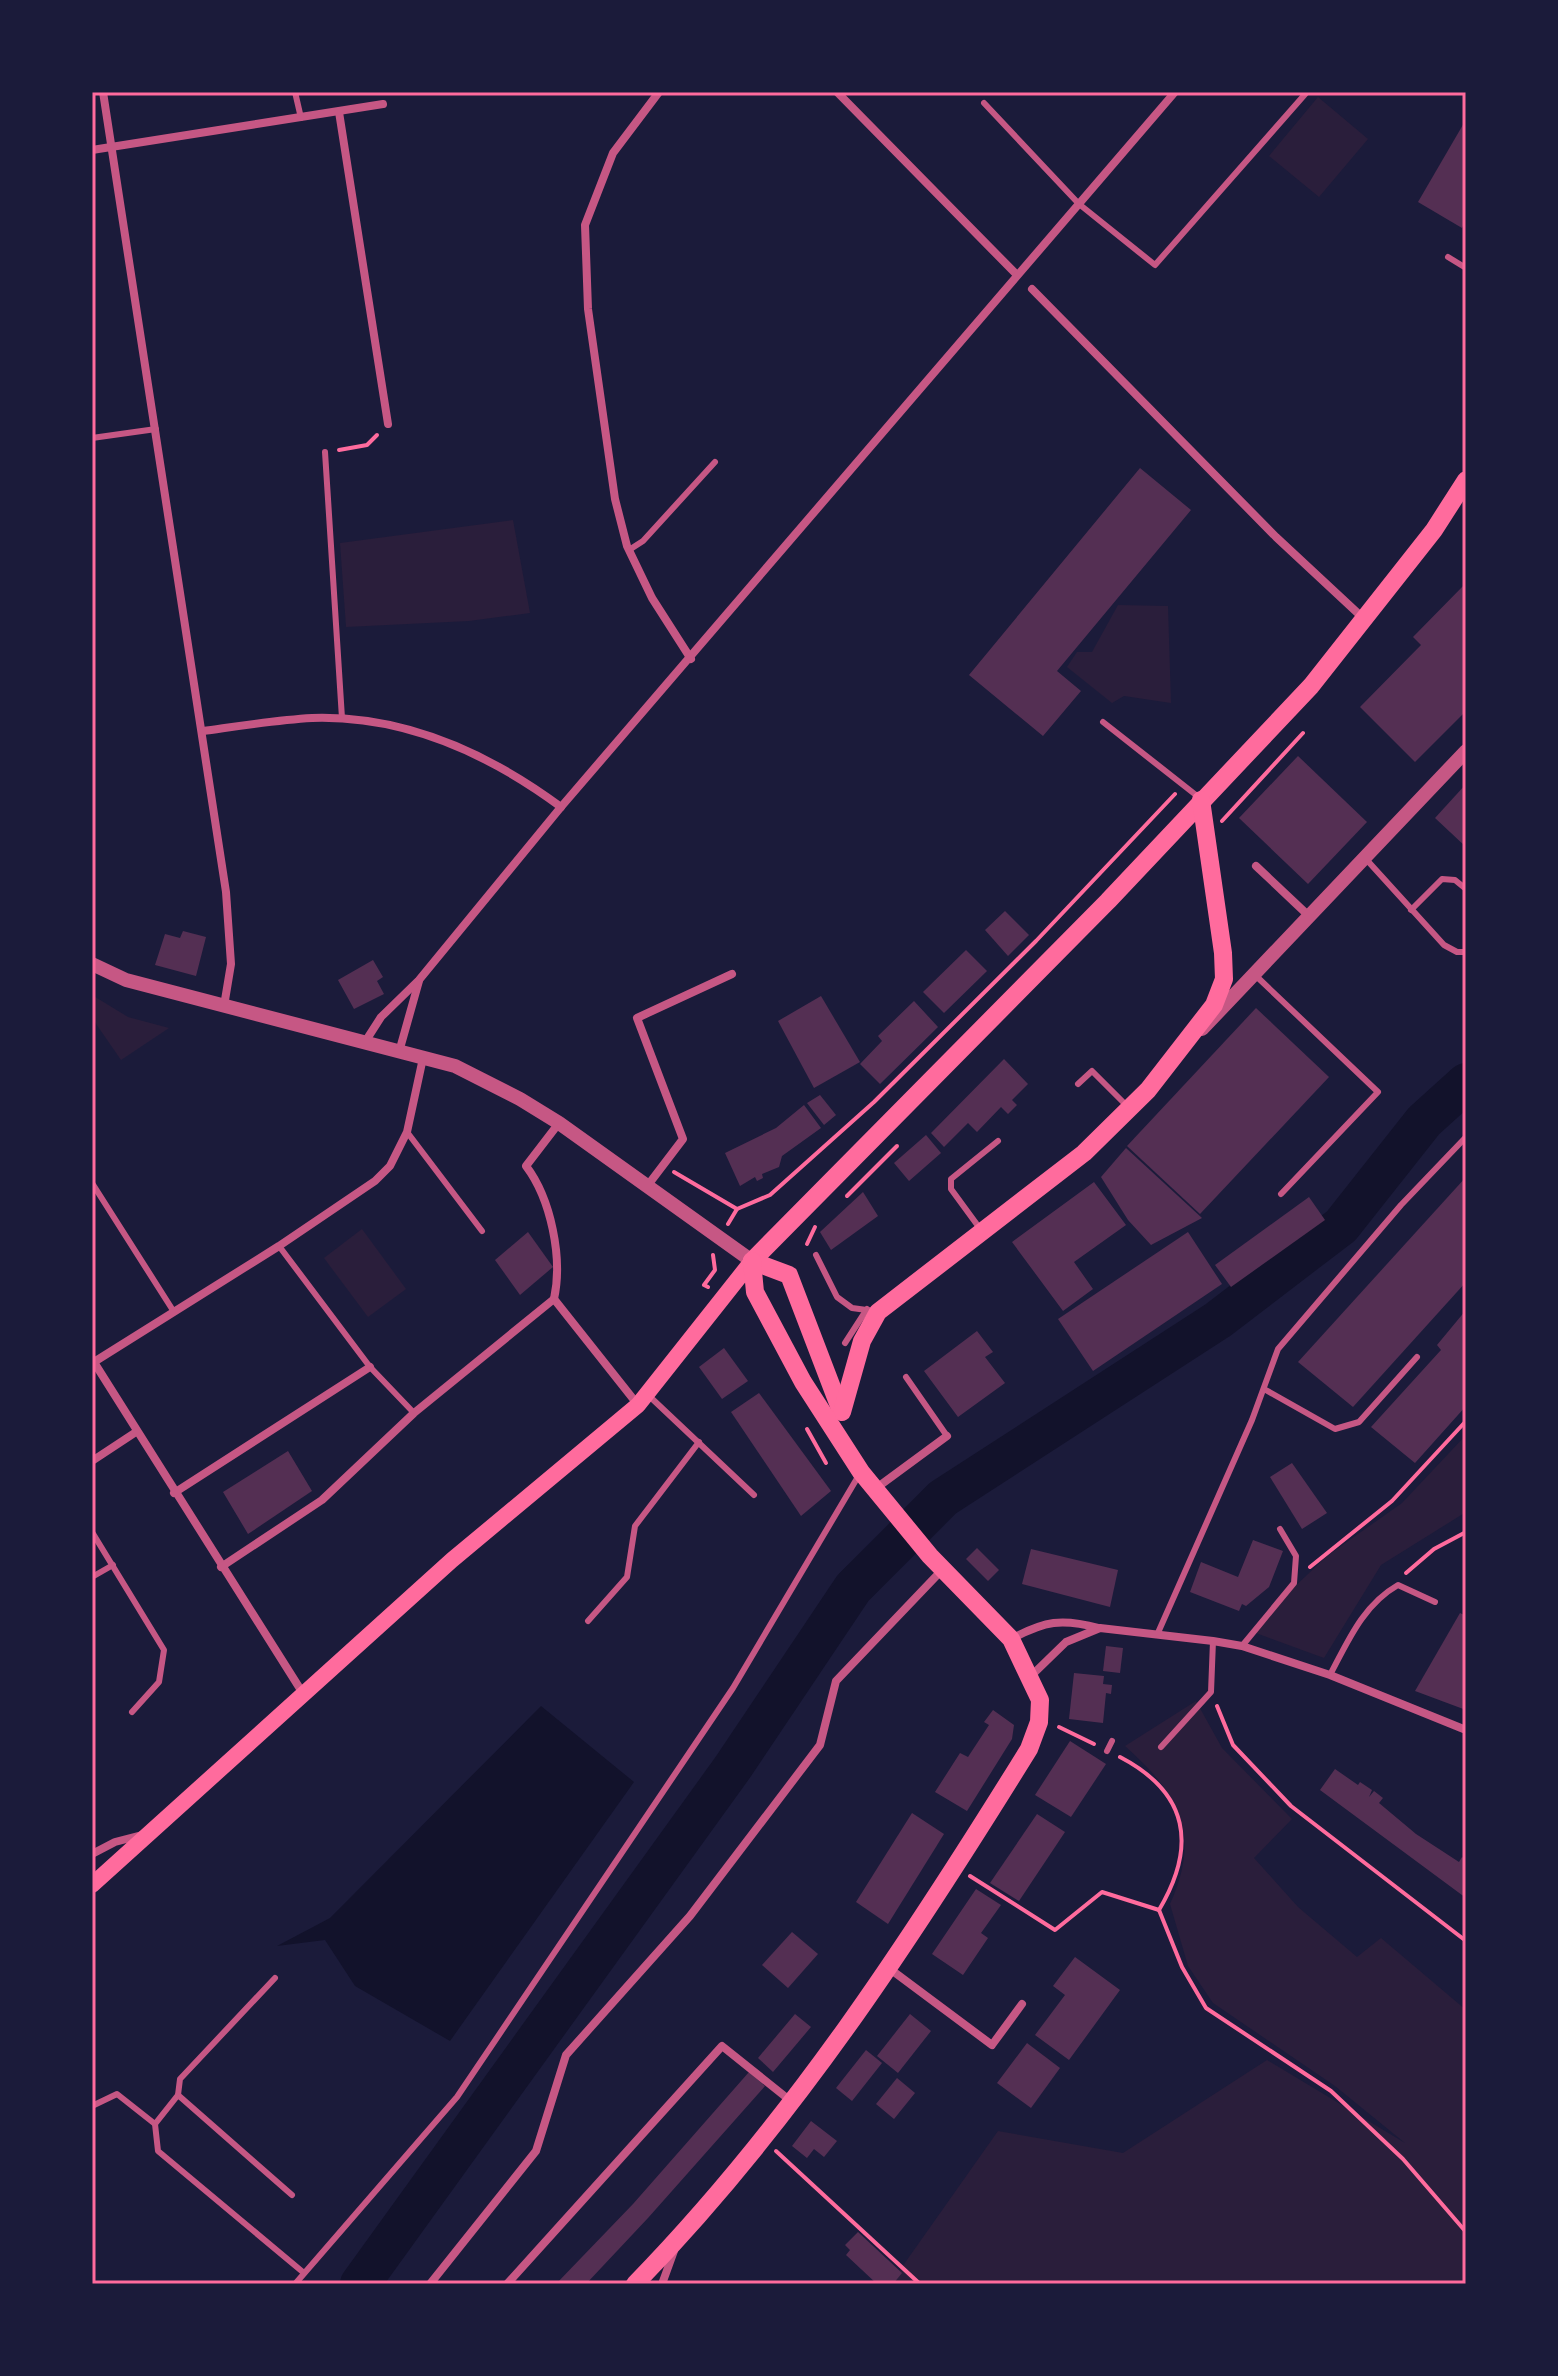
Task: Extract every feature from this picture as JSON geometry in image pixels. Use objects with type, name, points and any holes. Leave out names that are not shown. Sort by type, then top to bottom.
[{"type":"main road","points":[[92,1885],[452,1560],[643,1400],[752,1261],[1108,901],[1311,686],[1434,530],[1466,480]]},
{"type":"main road","points":[[841,1443],[842,1412],[873,1310],[1084,1153],[1130,1108],[1214,1005],[1224,979],[1201,800]]},
{"type":"main road","points":[[752,1261],[789,1275],[842,1412]]},
{"type":"main road","points":[[635,2284],[678,2239],[763,2139],[890,1969],[1029,1749],[1039,1722],[1040,1700],[1011,1639],[936,1563],[878,1495],[841,1443],[755,1292],[752,1261]]},
{"type":"street","points":[[103,92],[203,731],[230,929],[231,964],[224,1006]]},
{"type":"street","points":[[659,92],[613,153],[585,225],[588,309],[615,499],[629,550],[652,598],[691,659]]},
{"type":"street","points":[[837,92],[1016,274]]},
{"type":"street","points":[[365,1042],[381,1017],[419,980],[561,807],[1175,92]]},
{"type":"street","points":[[92,150],[383,104]]},
{"type":"street","points":[[339,112],[388,424]]},
{"type":"street","points":[[1032,289],[1254,515],[1363,619]]},
{"type":"street","points":[[203,731],[283,721],[342,718],[398,726],[472,751],[561,807]]},
{"type":"street","points":[[1194,1032],[1207,1027],[1466,751]]},
{"type":"street","points":[[1256,866],[1310,917]]},
{"type":"street","points":[[92,964],[126,980],[455,1066],[559,1123],[752,1261]]},
{"type":"street","points":[[648,1185],[683,1139],[637,1018],[732,974]]},
{"type":"street","points":[[399,1052],[419,980]]},
{"type":"street","points":[[304,1695],[93,1360],[279,1246],[375,1181],[390,1166],[407,1132],[423,1058]]},
{"type":"street","points":[[221,1567],[322,1500],[414,1413],[554,1299],[559,1277],[547,1210],[539,1183],[526,1166],[559,1123]]},
{"type":"street","points":[[554,1299],[643,1400]]},
{"type":"street","points":[[174,1493],[370,1367]]},
{"type":"street","points":[[92,1461],[136,1432]]},
{"type":"street","points":[[878,1495],[947,1436]]},
{"type":"street","points":[[430,2284],[536,2151],[566,2055],[690,1916],[820,1745],[836,1681],[936,1563]]},
{"type":"street","points":[[1011,1639],[1040,1624],[1072,1621],[1100,1628],[1242,1646],[1330,1675],[1466,1730]]},
{"type":"street","points":[[1031,1676],[1066,1642],[1100,1628]]},
{"type":"street","points":[[92,1854],[115,1842],[150,1833]]},
{"type":"street","points":[[890,1969],[992,2045],[1022,2004]]},
{"type":"street","points":[[507,2284],[722,2046],[792,2102]]},
{"type":"street","points":[[662,2284],[678,2239]]},
{"type":"lane","points":[[295,92],[301,118]]},
{"type":"lane","points":[[984,103],[1079,204],[1155,265],[1307,92]]},
{"type":"lane","points":[[1448,257],[1466,268]]},
{"type":"lane","points":[[92,438],[156,429]]},
{"type":"lane","points":[[325,452],[342,718]]},
{"type":"lane","points":[[629,550],[643,541],[715,462]]},
{"type":"lane","points":[[1103,722],[1201,800]]},
{"type":"lane","points":[[1365,858],[1444,945],[1457,952],[1466,952]]},
{"type":"lane","points":[[1411,910],[1442,879],[1455,880],[1466,889]]},
{"type":"lane","points":[[1255,975],[1378,1092],[1281,1194]]},
{"type":"lane","points":[[1078,1084],[1092,1071],[1130,1108]]},
{"type":"lane","points":[[407,1132],[482,1231]]},
{"type":"lane","points":[[1157,1635],[1264,1389],[1278,1349],[1401,1205],[1466,1137]]},
{"type":"lane","points":[[981,1230],[951,1189],[951,1179],[998,1141]]},
{"type":"lane","points":[[92,1183],[174,1312]]},
{"type":"lane","points":[[279,1246],[370,1367],[414,1413]]},
{"type":"lane","points":[[816,1255],[837,1297],[852,1308],[873,1310]]},
{"type":"lane","points":[[845,1343],[873,1310]]},
{"type":"lane","points":[[1264,1389],[1335,1429],[1359,1422],[1417,1357]]},
{"type":"lane","points":[[906,1377],[917,1398],[947,1436]]},
{"type":"lane","points":[[643,1400],[699,1442],[754,1495]]},
{"type":"lane","points":[[588,1621],[627,1577],[635,1526],[699,1442]]},
{"type":"lane","points":[[295,2284],[457,2097],[733,1688],[861,1472]]},
{"type":"lane","points":[[1242,1646],[1294,1583],[1296,1556],[1280,1529]]},
{"type":"lane","points":[[1201,1531],[1212,1530]]},
{"type":"lane","points":[[92,1532],[164,1650],[159,1682],[132,1712]]},
{"type":"lane","points":[[92,1577],[113,1565]]},
{"type":"lane","points":[[1330,1675],[1364,1614],[1380,1595],[1398,1585],[1435,1602]]},
{"type":"lane","points":[[1161,1747],[1211,1692],[1213,1641]]},
{"type":"lane","points":[[1107,1751],[1112,1741]]},
{"type":"lane","points":[[275,1978],[180,2079],[178,2095],[155,2124],[158,2151],[304,2273]]},
{"type":"lane","points":[[92,2106],[117,2094],[155,2124]]},
{"type":"lane","points":[[178,2095],[292,2195]]},
{"type":"path","points":[[325,452],[367,445],[388,424]]},
{"type":"path","points":[[1206,834],[1233,813],[1303,733]]},
{"type":"path","points":[[724,1296],[704,1285],[715,1270],[709,1247],[737,1209],[770,1195],[874,1102],[1036,941],[1184,786]]},
{"type":"path","points":[[844,1199],[906,1137]]},
{"type":"path","points":[[663,1166],[737,1209]]},
{"type":"path","points":[[805,1250],[816,1224]]},
{"type":"path","points":[[1294,1583],[1392,1501],[1466,1421]]},
{"type":"path","points":[[1398,1585],[1414,1563],[1466,1532]]},
{"type":"path","points":[[1211,1692],[1233,1745],[1291,1806],[1466,1941]]},
{"type":"path","points":[[1154,1778],[1179,1817],[1185,1843],[1177,1880],[1159,1910]]},
{"type":"path","points":[[956,1867],[1055,1930],[1102,1892],[1159,1910]]},
{"type":"path","points":[[1159,1910],[1182,1967],[1206,2008],[1331,2091],[1403,2159],[1466,2232]]},
{"type":"path","points":[[763,2139],[920,2284]]},
{"type":"shaded area","points":[[1318,97],[1368,139],[1319,197],[1269,156]]},
{"type":"shaded area","points":[[513,520],[530,613],[469,621],[346,627],[340,543]]},
{"type":"shaded area","points":[[1118,605],[1168,606],[1171,703],[1124,696],[1112,703],[1067,667],[1077,652],[1092,652]]},
{"type":"shaded area","points":[[92,995],[128,1017],[169,1028],[121,1060],[92,1018]]},
{"type":"shaded area","points":[[362,1229],[406,1289],[368,1317],[324,1258]]},
{"type":"shaded area","points":[[1466,1435],[1466,1512],[1381,1565],[1324,1658],[1256,1633],[1286,1595],[1327,1556],[1402,1503]]},
{"type":"shaded area","points":[[1196,1701],[1222,1748],[1292,1819],[1254,1858],[1298,1907],[1357,1957],[1381,1938],[1466,2010],[1466,2284],[890,2284],[998,2131],[1123,2153],[1267,2060],[1405,2143],[1335,2086],[1213,2003],[1188,1966],[1170,1904],[1184,1857],[1180,1817],[1159,1781],[1125,1746]]},
{"type":"shaded area","points":[[541,1706],[634,1782],[450,2041],[355,1986],[325,1940],[277,1946],[330,1918]]},
{"type":"building","points":[[1464,123],[1466,220],[1462,228],[1418,202]]},
{"type":"building","points":[[1140,468],[1191,510],[1057,671],[1081,691],[1043,736],[969,675]]},
{"type":"building","points":[[1466,583],[1466,711],[1415,762],[1360,707],[1421,645],[1413,637]]},
{"type":"building","points":[[1298,756],[1367,822],[1308,884],[1239,818]]},
{"type":"building","points":[[1466,784],[1466,847],[1435,818]]},
{"type":"building","points":[[1005,911],[1029,935],[1008,956],[985,930]]},
{"type":"building","points":[[183,931],[206,937],[196,976],[155,965],[165,934],[180,938]]},
{"type":"building","points":[[966,950],[987,971],[944,1013],[923,992]]},
{"type":"building","points":[[373,960],[383,977],[377,981],[384,994],[354,1009],[338,980]]},
{"type":"building","points":[[821,996],[860,1062],[814,1088],[778,1021]]},
{"type":"building","points":[[914,1001],[938,1027],[880,1084],[860,1064],[882,1041],[878,1036]]},
{"type":"building","points":[[1256,1008],[1329,1077],[1200,1214],[1127,1146]]},
{"type":"building","points":[[1004,1059],[1028,1084],[1012,1100],[1017,1105],[1008,1114],[1001,1107],[977,1132],[968,1123],[944,1147],[931,1133]]},
{"type":"building","points":[[820,1095],[836,1115],[824,1125],[807,1103]]},
{"type":"building","points":[[804,1105],[821,1128],[782,1156],[779,1167],[762,1174],[763,1178],[757,1181],[755,1177],[740,1186],[725,1153],[776,1128]]},
{"type":"building","points":[[926,1135],[941,1153],[909,1181],[894,1163]]},
{"type":"building","points":[[1126,1148],[1202,1218],[1151,1245],[1128,1220],[1101,1177]]},
{"type":"building","points":[[1466,1177],[1466,1282],[1353,1407],[1298,1362]]},
{"type":"building","points":[[1094,1182],[1126,1225],[1074,1262],[1093,1289],[1063,1311],[1012,1242]]},
{"type":"building","points":[[863,1192],[878,1216],[831,1250],[820,1232]]},
{"type":"building","points":[[1309,1197],[1325,1220],[1231,1287],[1215,1265]]},
{"type":"building","points":[[528,1232],[553,1267],[520,1295],[495,1260]]},
{"type":"building","points":[[1188,1232],[1222,1284],[1093,1371],[1058,1319]]},
{"type":"building","points":[[1466,1310],[1466,1406],[1415,1463],[1371,1427],[1441,1350],[1437,1345]]},
{"type":"building","points":[[977,1331],[993,1352],[985,1357],[1005,1383],[958,1417],[924,1371]]},
{"type":"building","points":[[724,1348],[748,1381],[722,1399],[699,1367]]},
{"type":"building","points":[[759,1393],[831,1491],[801,1516],[731,1412]]},
{"type":"building","points":[[288,1451],[312,1491],[248,1534],[223,1492]]},
{"type":"building","points":[[1292,1463],[1327,1513],[1302,1529],[1270,1477]]},
{"type":"building","points":[[1253,1540],[1283,1551],[1269,1587],[1246,1606],[1242,1604],[1239,1611],[1190,1592],[1201,1562],[1238,1577]]},
{"type":"building","points":[[977,1548],[999,1570],[988,1581],[966,1559]]},
{"type":"building","points":[[1031,1549],[1118,1570],[1110,1607],[1022,1584]]},
{"type":"building","points":[[1460,1613],[1466,1616],[1466,1710],[1415,1691]]},
{"type":"building","points":[[1106,1646],[1123,1648],[1120,1673],[1103,1671]]},
{"type":"building","points":[[1074,1673],[1104,1676],[1103,1684],[1112,1685],[1111,1694],[1106,1693],[1103,1723],[1069,1719]]},
{"type":"building","points":[[993,1710],[1014,1725],[1012,1739],[967,1811],[935,1792],[960,1753],[968,1757],[989,1725],[984,1722]]},
{"type":"building","points":[[1070,1741],[1106,1764],[1071,1817],[1035,1795]]},
{"type":"building","points":[[1335,1769],[1358,1785],[1360,1782],[1372,1790],[1369,1797],[1374,1791],[1383,1798],[1379,1803],[1416,1834],[1459,1862],[1462,1857],[1466,1860],[1466,1898],[1320,1790]]},
{"type":"building","points":[[912,1813],[944,1834],[888,1924],[856,1902]]},
{"type":"building","points":[[1037,1814],[1065,1832],[1019,1901],[990,1883]]},
{"type":"building","points":[[976,1889],[1001,1905],[981,1933],[988,1938],[963,1975],[932,1954]]},
{"type":"building","points":[[792,1932],[818,1954],[788,1988],[762,1965]]},
{"type":"building","points":[[1075,1957],[1120,1990],[1069,2060],[1035,2035],[1065,1995],[1053,1986]]},
{"type":"building","points":[[795,2014],[811,2027],[773,2072],[758,2058]]},
{"type":"building","points":[[910,2014],[931,2031],[898,2073],[877,2056]]},
{"type":"building","points":[[1027,2043],[1060,2068],[1031,2108],[997,2083]]},
{"type":"building","points":[[866,2050],[882,2063],[852,2101],[836,2088]]},
{"type":"building","points":[[749,2072],[765,2086],[648,2218],[586,2284],[556,2284],[633,2204]]},
{"type":"building","points":[[897,2078],[915,2093],[894,2119],[876,2104]]},
{"type":"building","points":[[811,2121],[837,2141],[824,2157],[814,2149],[807,2158],[792,2146]]},
{"type":"building","points":[[858,2232],[902,2273],[893,2284],[877,2284],[846,2255],[850,2250],[845,2245]]},
{"type":"waterway","points":[[360,2284],[733,1767],[853,1588],[943,1498],[1218,1320],[1341,1226],[1424,1121],[1466,1083]]}]
